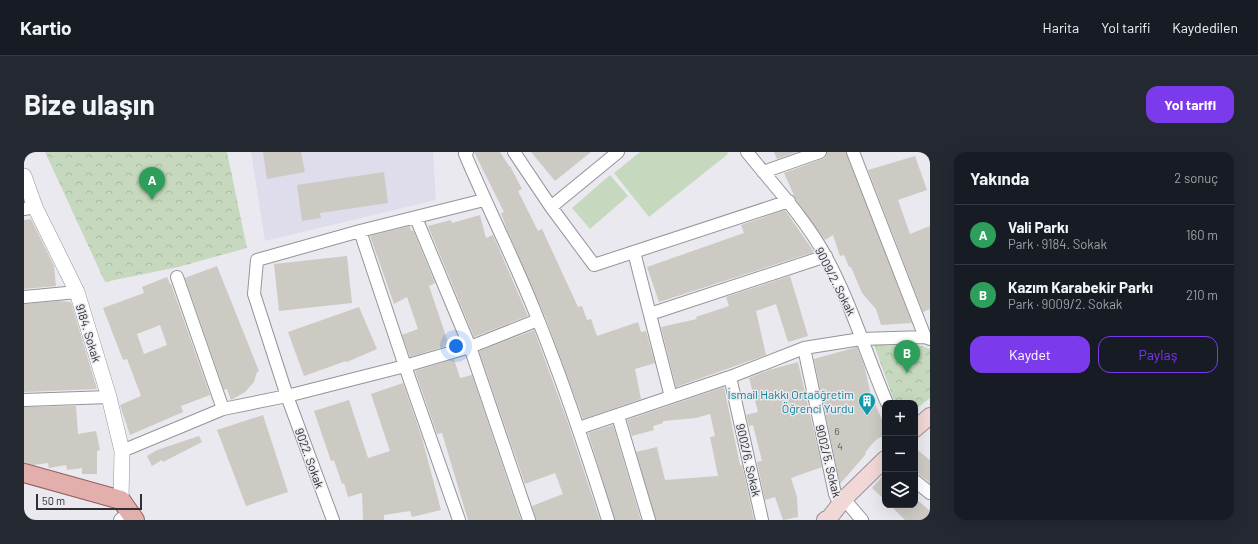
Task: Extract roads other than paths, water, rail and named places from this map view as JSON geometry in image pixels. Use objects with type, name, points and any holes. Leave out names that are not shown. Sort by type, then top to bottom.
[{"type":"main road","points":[[918,426],[930,416]]},
{"type":"main road","points":[[825,520],[830,517],[842,502],[882,462]]},
{"type":"main road","points":[[24,473],[126,513]]},
{"type":"street","points":[[467,152],[465,154],[484,200],[538,320],[579,428],[608,520]]},
{"type":"street","points":[[514,152],[551,207],[594,264],[789,201]]},
{"type":"street","points":[[551,207],[618,152]]},
{"type":"street","name":"9009/2. Sokak","points":[[747,152],[789,201],[826,256],[857,323],[861,339],[886,400]]},
{"type":"street","points":[[763,172],[820,152]]},
{"type":"street","points":[[579,428],[730,377],[804,348],[861,339],[927,338],[853,152]]},
{"type":"street","name":"9184. Sokak","points":[[24,176],[30,208],[76,292],[109,397],[122,451],[126,513]]},
{"type":"street","points":[[459,520],[360,231],[484,200]]},
{"type":"street","points":[[416,218],[470,347],[529,520]]},
{"type":"street","name":"9022. Sokak","points":[[332,520],[287,396],[254,294],[257,260],[360,231]]},
{"type":"street","points":[[634,252],[671,397]]},
{"type":"street","points":[[650,314],[826,256]]},
{"type":"street","points":[[177,277],[223,409]]},
{"type":"street","points":[[24,297],[76,292]]},
{"type":"street","points":[[122,451],[223,409],[287,396],[405,366],[470,347],[538,320]]},
{"type":"street","name":"9002/5. Sokak","points":[[804,348],[835,494],[842,502]]},
{"type":"street","name":"9002/6. Sokak","points":[[730,377],[762,520]]},
{"type":"street","points":[[24,400],[109,397]]},
{"type":"street","points":[[618,416],[649,520]]},
{"type":"street","points":[[918,483],[930,493]]},
{"type":"street","points":[[842,502],[862,520]]},
{"type":"place","name":"Vali Parkı","points":[[152,200]]},
{"type":"place","name":"Kazım Karabekir Parkı","points":[[907,373]]},
{"type":"place","name":"İsmail Hakkı Ortaöğretim Öğrenci Yurdu","points":[[867,416]]}]
